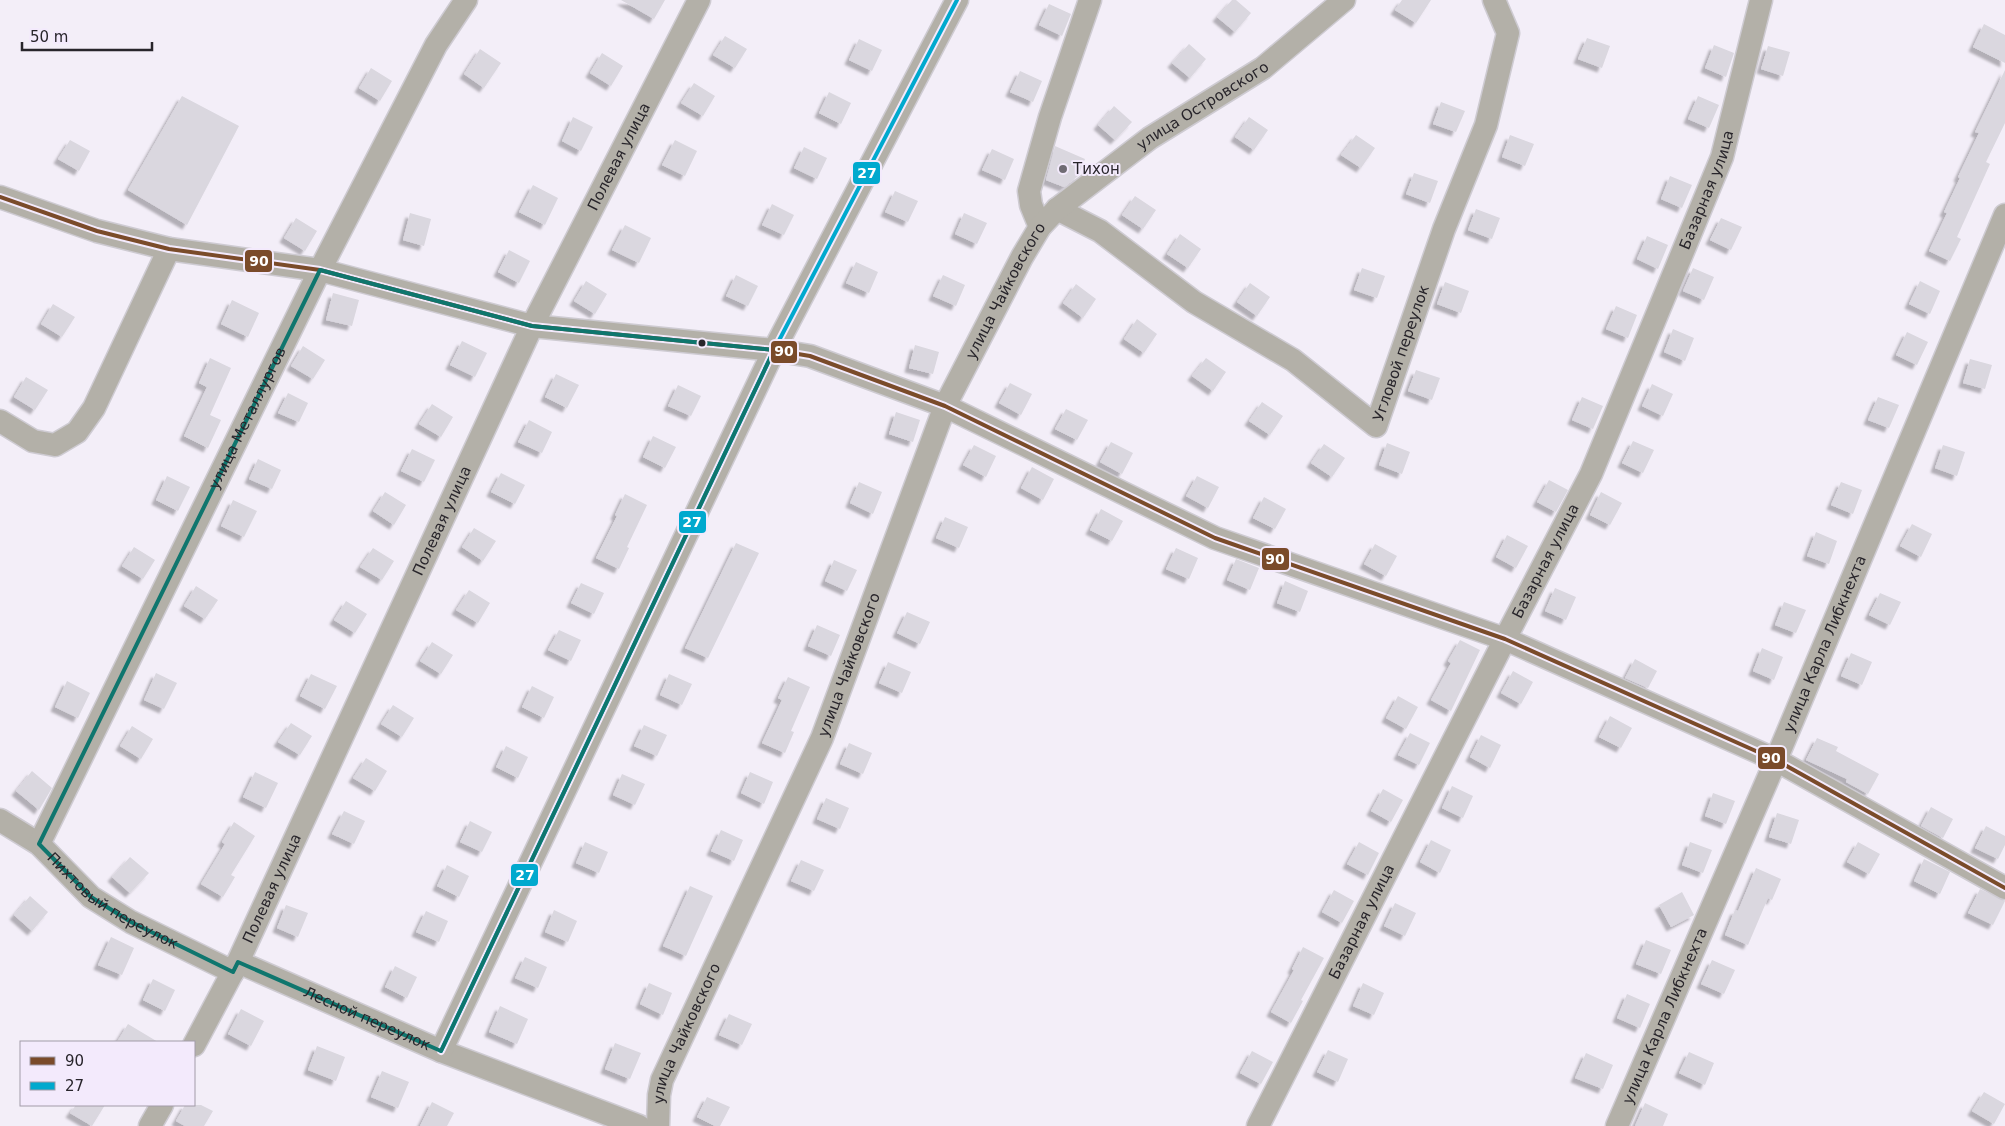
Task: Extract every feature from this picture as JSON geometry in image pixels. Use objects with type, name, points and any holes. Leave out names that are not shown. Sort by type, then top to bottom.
[{"type":"street","name":"улица Металлургов","points":[[39,844],[320,270],[436,45],[466,0]]},
{"type":"street","name":"Полевая улица","points":[[195,1043],[236,967],[532,326],[700,0]]},
{"type":"street","points":[[441,1051],[774,350],[957,0]]},
{"type":"street","points":[[1040,227],[1031,204],[1030,190],[1050,117],[1090,0]]},
{"type":"street","name":"улица Островского","points":[[1057,209],[1150,138],[1263,68],[1344,0]]},
{"type":"street","name":"Угловой переулок","points":[[1057,209],[1100,231],[1194,302],[1293,360],[1376,426],[1444,229],[1486,124],[1508,33],[1494,0]]},
{"type":"street","name":"Базарная улица","points":[[1258,1126],[1505,639],[1591,474],[1722,157],[1761,0]]},
{"type":"street","points":[[0,196],[98,231],[169,248],[320,270],[532,326],[774,350],[810,356],[945,406],[1215,538],[1505,639],[1776,760],[2005,888]]},
{"type":"street","name":"улица Чайковского","points":[[658,1126],[659,1096],[662,1080],[822,738],[945,406],[1022,257],[1040,227],[1057,209]]},
{"type":"street","name":"улица Карла Либкнехта","points":[[1617,1126],[1776,760],[2005,215]]},
{"type":"street","points":[[0,421],[33,441],[55,445],[77,432],[94,408],[169,248]]},
{"type":"street","name":"Пихтовый переулок","points":[[0,820],[39,844],[91,897],[131,922],[236,967]]},
{"type":"street","name":"Лесной переулок","points":[[236,967],[441,1051],[639,1126]]},
{"type":"street","points":[[150,1126],[161,1106]]},
{"type":"highlighted area","points":[[320,270],[532,326],[774,350],[441,1051],[238,962],[233,972],[131,922],[91,897],[39,844]]},
{"type":"building","points":[[621,0],[665,0],[654,19]]},
{"type":"building","points":[[1232,0],[1236,0],[1251,13],[1235,32],[1217,17]]},
{"type":"building","points":[[1402,0],[1431,0],[1416,23],[1395,10]]},
{"type":"building","points":[[1049,4],[1071,14],[1062,36],[1039,25]]},
{"type":"building","points":[[1984,24],[2005,35],[2005,63],[1973,47]]},
{"type":"building","points":[[725,36],[747,49],[735,68],[713,55]]},
{"type":"building","points":[[1587,38],[1610,46],[1602,68],[1578,59]]},
{"type":"building","points":[[859,39],[882,50],[872,71],[849,60]]},
{"type":"building","points":[[1189,44],[1206,59],[1190,78],[1172,63]]},
{"type":"building","points":[[1714,45],[1734,53],[1726,77],[1705,68]]},
{"type":"building","points":[[1768,46],[1790,52],[1783,76],[1761,69]]},
{"type":"building","points":[[480,49],[501,63],[484,88],[464,74]]},
{"type":"building","points":[[602,53],[623,66],[611,86],[590,73]]},
{"type":"building","points":[[371,68],[392,81],[380,101],[359,88]]},
{"type":"building","points":[[2005,70],[2005,123],[1986,162],[1990,164],[1957,237],[1961,239],[1950,261],[1929,251],[1947,213],[1944,212],[1960,178],[1958,177],[1979,133],[1975,132]]},
{"type":"building","points":[[1020,71],[1042,81],[1033,102],[1010,92]]},
{"type":"building","points":[[694,83],[715,96],[703,116],[681,103]]},
{"type":"building","points":[[829,92],[851,103],[841,124],[819,113]]},
{"type":"building","points":[[182,96],[239,126],[187,225],[128,190]]},
{"type":"building","points":[[1698,96],[1719,105],[1709,128],[1688,119]]},
{"type":"building","points":[[1441,102],[1465,111],[1456,132],[1433,124]]},
{"type":"building","points":[[1114,106],[1132,122],[1115,140],[1098,125]]},
{"type":"building","points":[[573,117],[593,127],[581,151],[562,141]]},
{"type":"building","points":[[1249,117],[1268,130],[1254,150],[1235,137]]},
{"type":"building","points":[[1356,135],[1375,148],[1361,168],[1341,155]]},
{"type":"building","points":[[1510,135],[1534,144],[1525,166],[1502,157]]},
{"type":"building","points":[[70,140],[90,151],[79,171],[58,159]]},
{"type":"building","points":[[675,140],[697,151],[685,176],[662,165]]},
{"type":"building","name":"Тихон","points":[[1055,146],[1085,159],[1078,176],[1064,187],[1046,180]]},
{"type":"building","points":[[804,147],[827,158],[817,179],[794,168]]},
{"type":"building","points":[[992,149],[1014,159],[1005,180],[982,170]]},
{"type":"building","points":[[1414,173],[1438,181],[1430,203],[1406,194]]},
{"type":"building","points":[[1670,176],[1692,185],[1682,208],[1661,199]]},
{"type":"building","points":[[533,185],[558,198],[545,225],[519,212]]},
{"type":"building","points":[[895,191],[918,201],[908,222],[885,212]]},
{"type":"building","points":[[1135,196],[1156,210],[1143,229],[1122,215]]},
{"type":"building","points":[[772,204],[794,215],[784,235],[762,225]]},
{"type":"building","points":[[1476,209],[1500,218],[1492,239],[1468,230]]},
{"type":"building","points":[[410,213],[431,219],[424,246],[403,240]]},
{"type":"building","points":[[964,213],[987,223],[977,244],[955,234]]},
{"type":"building","points":[[296,218],[317,231],[305,251],[284,238]]},
{"type":"building","points":[[1721,218],[1742,227],[1731,250],[1710,240]]},
{"type":"building","points":[[625,225],[651,238],[639,263],[612,250]]},
{"type":"building","points":[[1180,234],[1201,249],[1188,268],[1167,254]]},
{"type":"building","points":[[1647,236],[1668,245],[1658,269],[1637,259]]},
{"type":"building","points":[[509,250],[530,261],[519,283],[498,272]]},
{"type":"building","points":[[856,262],[878,272],[869,293],[846,283]]},
{"type":"building","points":[[1362,268],[1385,276],[1377,298],[1354,290]]},
{"type":"building","points":[[1693,268],[1714,277],[1704,300],[1683,291]]},
{"type":"building","points":[[736,275],[758,286],[748,306],[726,296]]},
{"type":"building","points":[[943,275],[965,285],[956,306],[933,296]]},
{"type":"building","points":[[586,281],[607,294],[595,314],[574,301]]},
{"type":"building","points":[[1920,281],[1940,291],[1930,314],[1909,304]]},
{"type":"building","points":[[1445,282],[1469,291],[1461,313],[1437,304]]},
{"type":"building","points":[[1250,283],[1270,297],[1257,316],[1237,302]]},
{"type":"building","points":[[1076,284],[1096,299],[1083,318],[1063,303]]},
{"type":"building","points":[[333,293],[359,300],[352,326],[326,320]]},
{"type":"building","points":[[232,300],[259,313],[248,337],[221,324]]},
{"type":"building","points":[[53,304],[75,317],[62,337],[41,324]]},
{"type":"building","points":[[1616,306],[1637,315],[1628,338],[1606,329]]},
{"type":"building","points":[[1137,319],[1157,334],[1144,353],[1124,339]]},
{"type":"building","points":[[1673,329],[1694,338],[1685,361],[1664,352]]},
{"type":"building","points":[[1907,332],[1928,342],[1917,365],[1896,355]]},
{"type":"building","points":[[462,341],[487,353],[475,377],[450,365]]},
{"type":"building","points":[[915,345],[939,352],[933,374],[909,368]]},
{"type":"building","points":[[303,346],[325,360],[313,379],[291,366]]},
{"type":"building","points":[[210,358],[231,368],[210,415],[221,420],[208,448],[184,436],[207,387],[199,383]]},
{"type":"building","points":[[1206,358],[1226,372],[1213,391],[1192,376]]},
{"type":"building","points":[[1970,359],[1992,365],[1985,389],[1963,383]]},
{"type":"building","points":[[1416,370],[1440,378],[1432,400],[1408,391]]},
{"type":"building","points":[[556,374],[579,385],[567,408],[545,397]]},
{"type":"building","points":[[26,377],[48,390],[35,410],[14,397]]},
{"type":"building","points":[[1010,383],[1032,394],[1021,415],[999,403]]},
{"type":"building","points":[[1652,384],[1673,394],[1663,416],[1642,406]]},
{"type":"building","points":[[678,385],[701,396],[691,416],[668,406]]},
{"type":"building","points":[[288,393],[308,403],[299,422],[278,413]]},
{"type":"building","points":[[1582,397],[1603,406],[1593,429],[1572,420]]},
{"type":"building","points":[[1878,397],[1899,405],[1889,428],[1868,420]]},
{"type":"building","points":[[1262,402],[1283,416],[1270,435],[1249,421]]},
{"type":"building","points":[[432,404],[453,417],[441,437],[419,424]]},
{"type":"building","points":[[1066,409],[1088,420],[1077,440],[1055,429]]},
{"type":"building","points":[[896,412],[920,420],[913,442],[889,434]]},
{"type":"building","points":[[529,420],[552,432],[542,453],[518,442]]},
{"type":"building","points":[[653,436],[676,447],[665,468],[643,457]]},
{"type":"building","points":[[1633,441],[1654,450],[1643,473],[1622,463]]},
{"type":"building","points":[[1111,442],[1133,453],[1122,474],[1100,462]]},
{"type":"building","points":[[1387,443],[1410,452],[1402,474],[1379,465]]},
{"type":"building","points":[[1324,444],[1345,458],[1332,477],[1311,463]]},
{"type":"building","points":[[974,445],[996,456],[986,477],[963,465]]},
{"type":"building","points":[[1943,445],[1965,452],[1957,476],[1935,468]]},
{"type":"building","points":[[412,449],[435,460],[424,482],[401,471]]},
{"type":"building","points":[[258,459],[281,470],[272,489],[249,479]]},
{"type":"building","points":[[1032,467],[1054,479],[1043,500],[1021,488]]},
{"type":"building","points":[[501,473],[525,485],[515,504],[491,492]]},
{"type":"building","points":[[167,476],[190,487],[178,511],[156,500]]},
{"type":"building","points":[[1197,476],[1219,487],[1208,508],[1186,496]]},
{"type":"building","points":[[1549,480],[1568,490],[1556,512],[1537,502]]},
{"type":"building","points":[[859,482],[882,492],[873,514],[850,503]]},
{"type":"building","points":[[1841,482],[1862,490],[1853,514],[1831,505]]},
{"type":"building","points":[[385,492],[406,505],[394,525],[373,511]]},
{"type":"building","points":[[1601,492],[1622,503],[1610,525],[1590,515]]},
{"type":"building","points":[[625,494],[647,505],[619,569],[596,558],[617,516],[615,515]]},
{"type":"building","points":[[1264,497],[1286,509],[1275,529],[1253,518]]},
{"type":"building","points":[[233,500],[257,511],[244,537],[221,526]]},
{"type":"building","points":[[1101,509],[1123,521],[1112,541],[1090,530]]},
{"type":"building","points":[[945,517],[968,527],[959,548],[936,538]]},
{"type":"building","points":[[1912,524],[1932,534],[1921,557],[1900,546]]},
{"type":"building","points":[[474,528],[496,541],[483,561],[462,547]]},
{"type":"building","points":[[1816,532],[1837,541],[1829,564],[1807,556]]},
{"type":"building","points":[[1507,535],[1528,546],[1516,568],[1496,557]]},
{"type":"building","points":[[736,543],[759,553],[708,658],[685,648]]},
{"type":"building","points":[[1375,544],[1397,556],[1386,576],[1364,564]]},
{"type":"building","points":[[134,547],[155,560],[143,579],[122,566]]},
{"type":"building","points":[[373,548],[394,561],[382,580],[360,567]]},
{"type":"building","points":[[1176,548],[1198,558],[1189,579],[1166,569]]},
{"type":"building","points":[[1236,559],[1259,568],[1250,590],[1227,580]]},
{"type":"building","points":[[834,560],[857,570],[847,591],[825,581]]},
{"type":"building","points":[[1285,581],[1308,591],[1300,612],[1277,603]]},
{"type":"building","points":[[581,583],[604,593],[594,614],[571,603]]},
{"type":"building","points":[[196,586],[218,600],[205,619],[184,606]]},
{"type":"building","points":[[1555,588],[1576,597],[1566,620],[1545,611]]},
{"type":"building","points":[[469,590],[490,603],[478,623],[456,610]]},
{"type":"building","points":[[1880,593],[1901,602],[1890,625],[1869,615]]},
{"type":"building","points":[[346,601],[367,614],[355,633],[334,620]]},
{"type":"building","points":[[1784,602],[1806,610],[1796,633],[1775,625]]},
{"type":"building","points":[[907,612],[930,622],[920,644],[897,633]]},
{"type":"building","points":[[817,625],[840,635],[831,656],[808,646]]},
{"type":"building","points":[[559,630],[581,640],[571,661],[548,650]]},
{"type":"building","points":[[1460,640],[1480,650],[1451,711],[1431,700],[1451,663],[1448,661]]},
{"type":"building","points":[[432,642],[453,655],[441,674],[420,661]]},
{"type":"building","points":[[1762,648],[1783,657],[1774,680],[1753,671]]},
{"type":"building","points":[[1851,653],[1872,662],[1862,685],[1841,676]]},
{"type":"building","points":[[1635,659],[1657,671],[1648,688],[1625,678]]},
{"type":"building","points":[[888,662],[911,672],[902,693],[879,683]]},
{"type":"building","points":[[1513,671],[1533,682],[1521,704],[1501,693]]},
{"type":"building","points":[[156,673],[177,683],[164,709],[144,700]]},
{"type":"building","points":[[311,674],[337,686],[325,709],[300,696]]},
{"type":"building","points":[[669,674],[692,684],[682,705],[660,695]]},
{"type":"building","points":[[788,677],[810,687],[791,731],[794,732],[785,753],[762,743],[782,700],[778,698]]},
{"type":"building","points":[[67,681],[90,693],[78,718],[55,707]]},
{"type":"building","points":[[532,686],[554,697],[544,718],[522,707]]},
{"type":"building","points":[[1398,696],[1418,707],[1406,729],[1386,718]]},
{"type":"building","points":[[393,705],[414,718],[402,737],[381,724]]},
{"type":"building","points":[[1610,716],[1632,728],[1621,748],[1599,737]]},
{"type":"building","points":[[291,723],[312,736],[300,755],[278,742]]},
{"type":"building","points":[[644,725],[667,735],[657,756],[634,746]]},
{"type":"building","points":[[132,726],[153,739],[141,759],[120,746]]},
{"type":"building","points":[[1410,733],[1430,743],[1419,765],[1398,755]]},
{"type":"building","points":[[1481,735],[1501,745],[1490,768],[1470,757]]},
{"type":"building","points":[[1817,738],[1838,747],[1836,751],[1879,774],[1868,794],[1846,782],[1847,779],[1806,760]]},
{"type":"building","points":[[849,743],[872,753],[863,774],[840,764]]},
{"type":"building","points":[[506,746],[528,757],[518,778],[496,767]]},
{"type":"building","points":[[366,758],[387,771],[375,791],[353,778]]},
{"type":"building","points":[[32,771],[52,788],[39,810],[16,791]]},
{"type":"building","points":[[255,772],[278,783],[266,808],[243,797]]},
{"type":"building","points":[[750,772],[773,782],[764,804],[741,793]]},
{"type":"building","points":[[622,774],[645,784],[635,805],[613,795]]},
{"type":"building","points":[[1452,786],[1473,796],[1463,818],[1442,808]]},
{"type":"building","points":[[1383,789],[1403,800],[1391,822],[1371,811]]},
{"type":"building","points":[[1713,793],[1735,801],[1726,824],[1705,816]]},
{"type":"building","points":[[826,798],[849,808],[840,829],[817,819]]},
{"type":"building","points":[[1931,807],[1953,819],[1943,838],[1921,826]]},
{"type":"building","points":[[344,811],[365,821],[354,844],[332,834]]},
{"type":"building","points":[[1777,813],[1799,820],[1791,844],[1769,837]]},
{"type":"building","points":[[470,821],[492,832],[482,852],[460,842]]},
{"type":"building","points":[[234,822],[255,836],[231,875],[235,877],[223,897],[201,884],[225,844],[222,842]]},
{"type":"building","points":[[1986,826],[2005,836],[2005,845],[1998,859],[1975,848]]},
{"type":"building","points":[[721,830],[743,840],[734,861],[711,851]]},
{"type":"building","points":[[1431,840],[1451,850],[1440,873],[1420,862]]},
{"type":"building","points":[[585,842],[608,852],[599,873],[576,863]]},
{"type":"building","points":[[1359,842],[1379,853],[1368,875],[1347,864]]},
{"type":"building","points":[[1690,842],[1712,850],[1703,873],[1682,865]]},
{"type":"building","points":[[1858,842],[1880,854],[1869,874],[1847,862]]},
{"type":"building","points":[[130,857],[149,873],[130,893],[112,877]]},
{"type":"building","points":[[1924,859],[1950,872],[1940,894],[1914,881]]},
{"type":"building","points":[[801,860],[824,870],[814,891],[791,881]]},
{"type":"building","points":[[447,865],[469,876],[459,897],[437,886]]},
{"type":"building","points":[[1756,868],[1781,879],[1772,900],[1768,898],[1748,945],[1725,935],[1735,910],[1738,911]]},
{"type":"building","points":[[690,886],[713,896],[686,956],[663,946]]},
{"type":"building","points":[[1980,889],[2005,901],[1993,925],[1968,913]]},
{"type":"building","points":[[1334,890],[1354,901],[1342,923],[1322,912]]},
{"type":"building","points":[[1682,892],[1694,915],[1671,927],[1659,905]]},
{"type":"building","points":[[30,896],[48,912],[32,931],[14,915]]},
{"type":"building","points":[[1395,903],[1416,913],[1405,936],[1384,926]]},
{"type":"building","points":[[286,905],[308,913],[298,937],[277,928]]},
{"type":"building","points":[[554,910],[577,921],[568,942],[545,932]]},
{"type":"building","points":[[426,911],[448,921],[439,942],[416,932]]},
{"type":"building","points":[[111,937],[134,948],[122,975],[98,965]]},
{"type":"building","points":[[1646,940],[1671,950],[1661,974],[1636,964]]},
{"type":"building","points":[[1303,947],[1324,958],[1291,1023],[1271,1012],[1294,970],[1292,969]]},
{"type":"building","points":[[525,957],[547,967],[538,988],[515,978]]},
{"type":"building","points":[[1712,960],[1735,970],[1724,994],[1701,984]]},
{"type":"building","points":[[395,966],[417,977],[407,998],[385,987]]},
{"type":"building","points":[[153,979],[175,990],[165,1011],[143,1000]]},
{"type":"building","points":[[649,983],[672,993],[663,1015],[640,1004]]},
{"type":"building","points":[[1363,983],[1384,993],[1374,1015],[1353,1006]]},
{"type":"building","points":[[1627,994],[1650,1004],[1640,1028],[1617,1018]]},
{"type":"building","points":[[500,1006],[528,1019],[517,1044],[489,1032]]},
{"type":"building","points":[[241,1009],[264,1021],[251,1046],[228,1034]]},
{"type":"building","points":[[729,1014],[752,1024],[742,1045],[719,1035]]},
{"type":"building","points":[[128,1024],[156,1041],[118,1041]]},
{"type":"building","points":[[615,1043],[641,1053],[630,1079],[605,1069]]},
{"type":"building","points":[[317,1046],[345,1057],[336,1081],[308,1070]]},
{"type":"building","points":[[1328,1050],[1348,1059],[1338,1082],[1317,1072]]},
{"type":"building","points":[[1252,1051],[1273,1062],[1261,1084],[1240,1073]]},
{"type":"building","points":[[1689,1052],[1714,1063],[1705,1085],[1679,1073]]},
{"type":"building","points":[[1586,1053],[1613,1065],[1603,1089],[1575,1078]]},
{"type":"building","points":[[382,1071],[409,1082],[398,1108],[371,1097]]},
{"type":"building","points":[[1984,1092],[2005,1104],[1994,1124],[1972,1111]]},
{"type":"building","points":[[707,1097],[730,1107],[720,1126],[715,1126],[697,1117]]},
{"type":"building","points":[[432,1102],[454,1113],[447,1126],[420,1126]]},
{"type":"building","points":[[1645,1103],[1668,1114],[1663,1126],[1635,1126]]},
{"type":"building","points":[[201,1105],[213,1111],[204,1126],[185,1126],[176,1121],[184,1106]]},
{"type":"building","points":[[75,1106],[104,1106],[92,1126],[70,1113]]},
{"type":"transit line","name":"27","points":[[441,1051],[774,350],[957,0]]},
{"type":"transit line","name":"90","points":[[0,197],[97,231],[169,249],[320,270],[532,326],[774,350],[810,356],[945,406],[1215,538],[1505,639],[1776,760],[2005,888]]},
{"type":"place","name":"Тихон","points":[[1063,169]]}]
